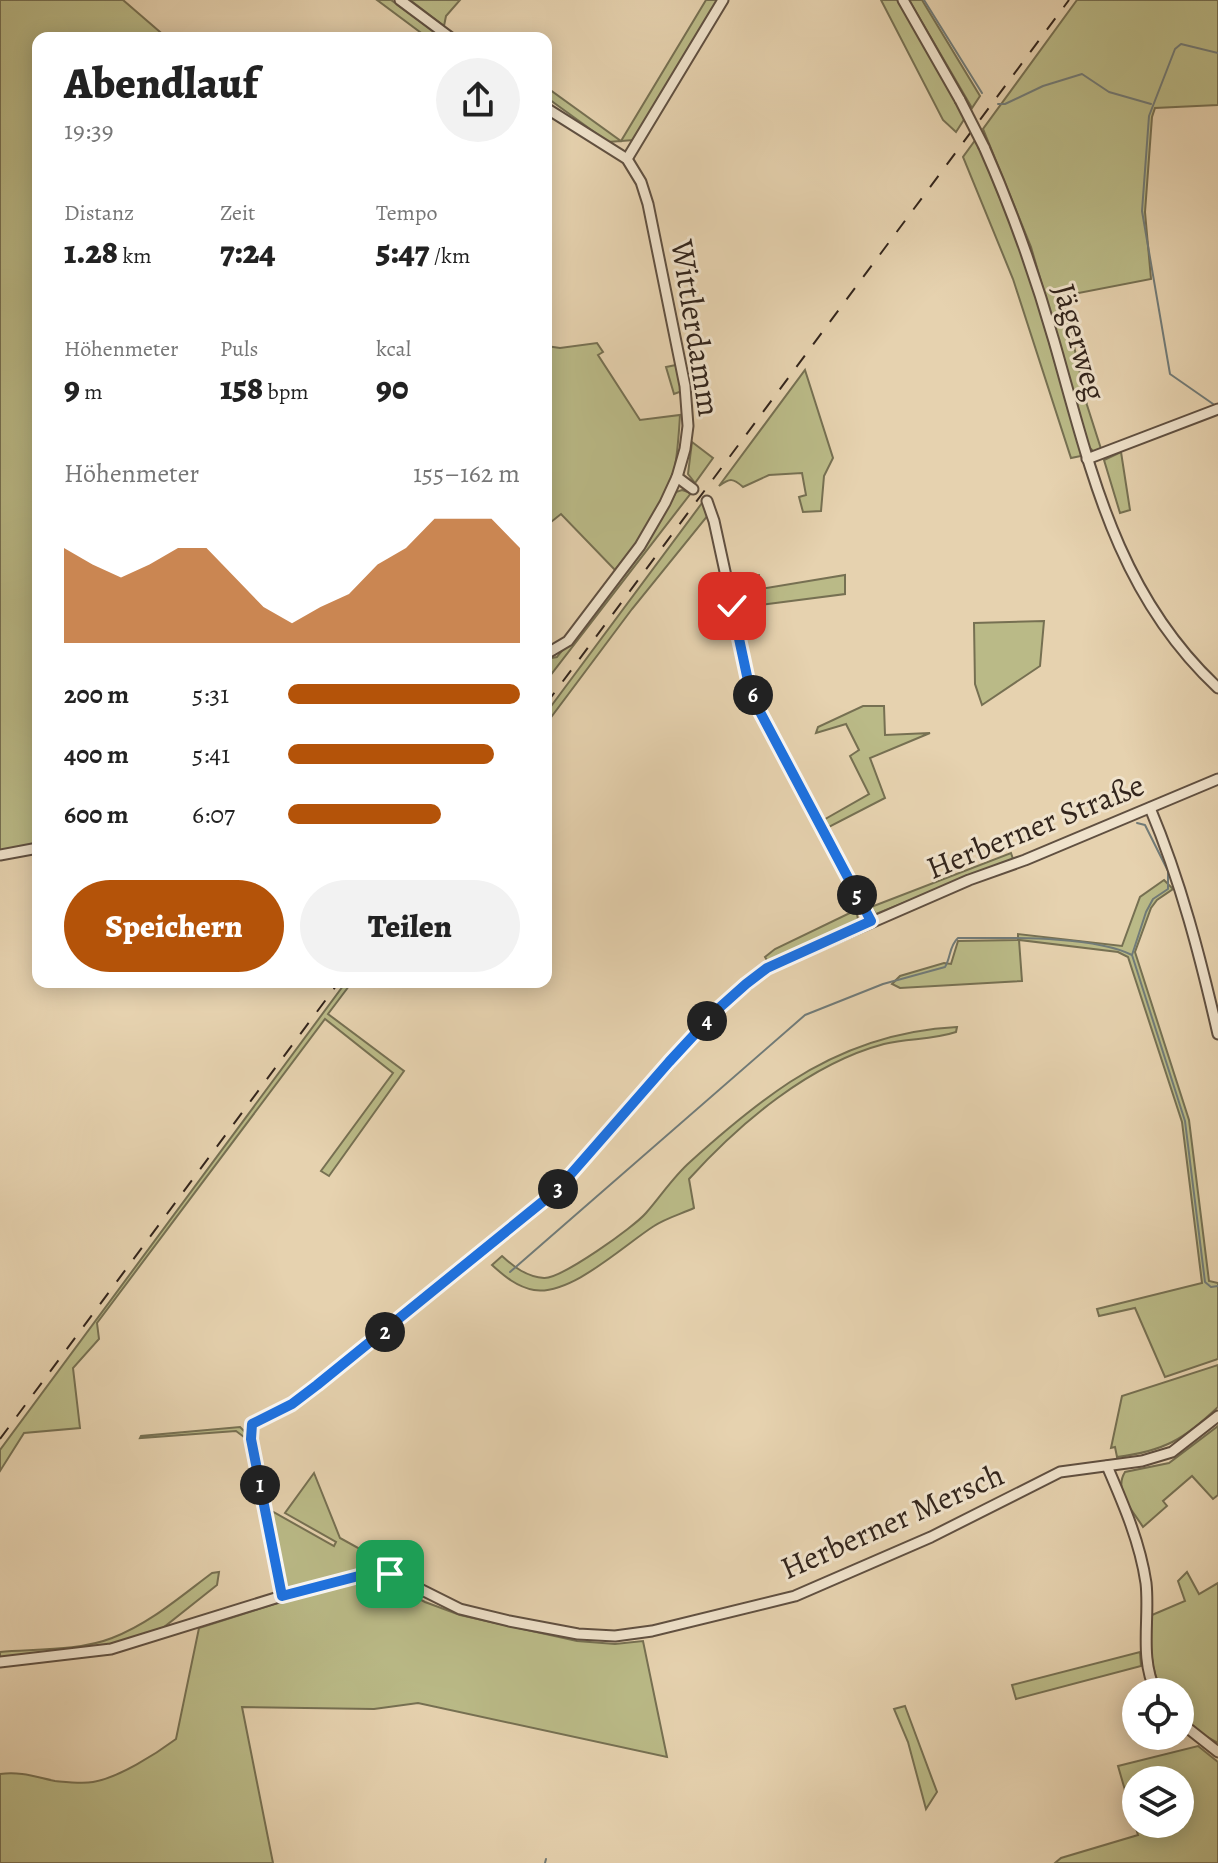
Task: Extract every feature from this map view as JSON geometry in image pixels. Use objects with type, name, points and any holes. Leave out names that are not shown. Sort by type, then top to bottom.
[{"type":"street","points":[[400,0],[443,32]]},
{"type":"street","points":[[552,112],[627,159],[723,0]]},
{"type":"street","name":"Jägerweg","points":[[903,0],[960,100],[1010,208],[1037,286],[1110,530],[1146,599],[1188,657],[1218,688]]},
{"type":"street","name":"Wittlerdamm","points":[[552,650],[568,641],[640,546],[677,477],[685,449],[688,426],[685,386],[648,204],[641,182],[627,159]]},
{"type":"street","points":[[1087,459],[1218,409]]},
{"type":"street","points":[[677,477],[693,489]]},
{"type":"street","points":[[707,501],[751,691],[871,921]]},
{"type":"street","name":"Herberner Straße","points":[[282,1596],[251,1439],[252,1424],[292,1404],[317,1385],[557,1190],[679,1051],[746,984],[767,968],[871,921],[1218,779]]},
{"type":"street","points":[[1150,808],[1177,875],[1218,1034]]},
{"type":"street","points":[[0,855],[32,849]]},
{"type":"street","name":"Herberner Mersch","points":[[0,1662],[111,1649],[282,1596],[370,1573],[390,1574],[460,1609],[509,1621],[578,1634],[615,1636],[652,1631],[795,1596],[931,1537],[1060,1472],[1142,1461],[1172,1452],[1218,1416]]},
{"type":"street","points":[[1107,1466],[1128,1516],[1145,1578],[1147,1667],[1151,1678]]},
{"type":"street","points":[[1194,1733],[1218,1752]]},
{"type":"green space","points":[[0,0],[123,0],[160,32],[32,32],[32,852],[0,858]]},
{"type":"green space","points":[[377,0],[391,0],[435,32],[420,32]]},
{"type":"green space","points":[[410,0],[460,0],[446,16],[444,26]]},
{"type":"green space","points":[[706,0],[719,0],[634,140],[621,141]]},
{"type":"green space","points":[[881,0],[898,0],[965,118],[956,132],[943,120]]},
{"type":"green space","points":[[909,0],[922,0],[980,96],[972,108]]},
{"type":"green space","points":[[1077,0],[1218,0],[1218,105],[1155,108],[1152,117],[1145,212],[1151,279],[1063,296],[1087,405],[1102,452],[1095,453],[1089,447],[1031,247],[983,129]]},
{"type":"green space","points":[[552,91],[621,141],[608,142],[552,101]]},
{"type":"green space","points":[[976,139],[1026,263],[1081,456],[1071,458],[1013,279],[963,157]]},
{"type":"green space","points":[[597,343],[603,352],[598,355],[640,420],[680,415],[675,466],[666,494],[643,534],[615,570],[561,514],[552,521],[552,347]]},
{"type":"green space","points":[[676,365],[682,391],[674,394],[666,367]]},
{"type":"green space","points":[[805,370],[833,458],[824,476],[821,511],[803,512],[799,497],[806,495],[802,473],[769,475],[743,487],[731,480],[719,486]]},
{"type":"green space","points":[[692,442],[713,458],[695,483],[688,474]]},
{"type":"green space","points":[[1121,452],[1130,510],[1120,513],[1104,460]]},
{"type":"green space","points":[[676,492],[691,493],[552,673],[552,658],[557,657],[636,557]]},
{"type":"green space","points":[[702,503],[709,514],[632,609],[552,716],[552,705]]},
{"type":"green space","points":[[759,575],[761,589],[845,575],[845,594],[736,608],[732,578]]},
{"type":"green space","points":[[1044,621],[1040,666],[982,705],[975,684],[974,623]]},
{"type":"green space","points":[[863,706],[884,706],[885,735],[930,733],[870,758],[885,798],[825,829],[820,822],[869,794],[850,756],[859,750],[846,724],[816,733],[818,727]]},
{"type":"green space","points":[[1011,853],[1013,859],[876,914],[871,907]]},
{"type":"green space","points":[[1164,880],[1173,889],[1151,908],[1135,952],[1189,1120],[1209,1281],[1218,1283],[1218,1359],[1165,1377],[1135,1308],[1099,1316],[1097,1309],[1202,1283],[1182,1122],[1128,957],[1118,952],[1019,940],[1022,981],[900,988],[892,984],[900,976],[944,963],[951,964],[958,941],[1018,940],[1018,934],[1122,946],[1140,897]]},
{"type":"green space","points":[[856,910],[858,919],[852,923],[768,962],[765,957],[775,949]]},
{"type":"green space","points":[[342,988],[348,988],[328,1014],[404,1071],[329,1176],[321,1171],[393,1073],[325,1019],[97,1323],[99,1339],[73,1368],[80,1428],[24,1433],[0,1471],[0,1450]]},
{"type":"green space","points":[[957,1027],[956,1032],[947,1035],[893,1042],[856,1053],[803,1081],[753,1117],[689,1179],[694,1208],[654,1226],[580,1277],[549,1290],[534,1290],[516,1284],[492,1265],[502,1256],[532,1276],[544,1278],[565,1270],[639,1220],[690,1162],[738,1120],[809,1070],[870,1043],[912,1032]]},
{"type":"green space","points":[[1218,1365],[1218,1407],[1206,1418],[1173,1442],[1117,1457],[1115,1447],[1111,1448],[1122,1396]]},
{"type":"green space","points":[[1218,1426],[1218,1495],[1213,1499],[1192,1476],[1163,1501],[1167,1506],[1143,1527],[1123,1494],[1121,1486],[1125,1472],[1169,1463]]},
{"type":"green space","points":[[240,1427],[248,1435],[255,1486],[244,1437],[236,1431],[140,1438],[141,1436]]},
{"type":"green space","points":[[314,1473],[340,1538],[378,1559],[387,1582],[425,1602],[460,1615],[577,1641],[615,1644],[643,1641],[667,1757],[418,1703],[374,1709],[242,1707],[273,1863],[0,1863],[0,1774],[89,1783],[114,1776],[148,1758],[176,1739],[199,1628],[287,1600],[268,1509],[334,1546],[336,1542],[285,1513]]},
{"type":"green space","points":[[219,1572],[217,1585],[159,1631],[109,1646],[0,1659],[0,1652],[71,1647],[112,1638],[151,1618],[212,1573]]},
{"type":"green space","points":[[1187,1572],[1199,1594],[1218,1583],[1218,1743],[1194,1727],[1194,1678],[1157,1678],[1153,1665],[1152,1615],[1185,1601],[1178,1581]]},
{"type":"green space","points":[[1140,1652],[1141,1666],[1016,1699],[1012,1685]]},
{"type":"green space","points":[[905,1706],[937,1792],[926,1809],[908,1742],[894,1709]]},
{"type":"green space","points":[[1198,1746],[1218,1762],[1218,1863],[1055,1863],[1061,1858],[1128,1838],[1194,1838],[1194,1766],[1122,1766],[1122,1780],[1118,1766],[1182,1750],[1194,1750]]},
{"type":"waterway","points":[[924,0],[982,93]]},
{"type":"waterway","points":[[1216,406],[1170,374],[1142,211],[1149,116],[1175,49],[1181,44],[1218,53]]},
{"type":"waterway","points":[[998,104],[1082,74],[1109,92],[1151,104]]},
{"type":"waterway","points":[[1137,823],[1145,825],[1168,871],[1168,889],[1153,899],[1132,955],[1185,1121],[1205,1282],[1211,1287],[1218,1286]]},
{"type":"waterway","points":[[510,1272],[805,1015],[883,984],[945,967],[958,938],[1072,941],[1132,955]]},
{"type":"waterway","points":[[545,1863],[546,1859]]},
{"type":"railway","points":[[552,696],[1069,0]]},
{"type":"railway","points":[[0,1439],[335,988]]},
{"type":"route","points":[[390,1574],[370,1573],[282,1596],[251,1439],[252,1424],[292,1404],[317,1385],[557,1190],[669,1062],[746,984],[767,968],[871,921],[759,710],[747,676],[732,606]]}]
